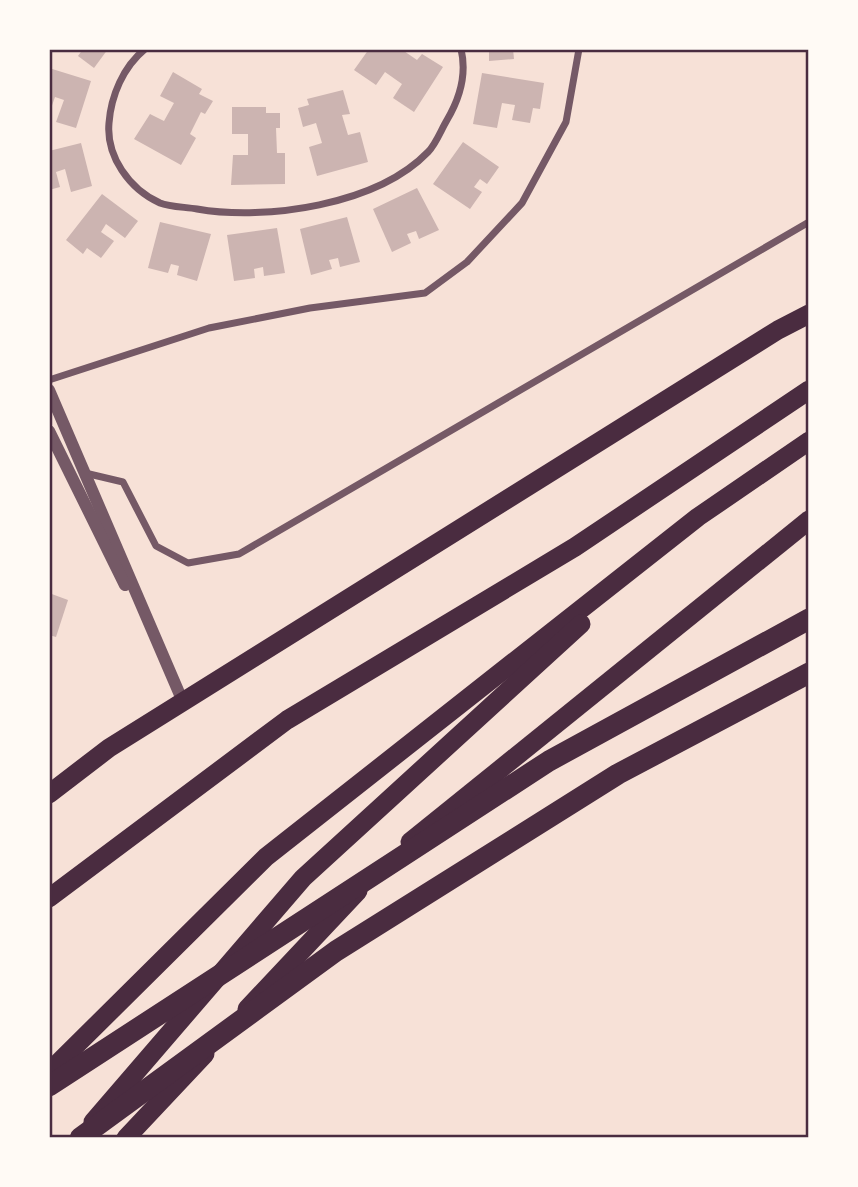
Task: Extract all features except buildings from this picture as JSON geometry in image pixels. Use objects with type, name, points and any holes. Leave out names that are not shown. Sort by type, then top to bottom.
[{"type":"highway","points":[[49,794],[109,748],[766,338],[809,314]]},
{"type":"highway","points":[[49,898],[287,720],[575,547],[809,390]]},
{"type":"highway","points":[[49,1072],[266,857],[698,517],[809,441]]},
{"type":"highway","points":[[79,1138],[303,878],[698,517]]},
{"type":"highway","points":[[126,1138],[383,863],[809,520]]},
{"type":"highway","points":[[49,1087],[549,761],[809,619]]},
{"type":"highway","points":[[79,1138],[336,950],[618,774],[809,673]]},
{"type":"street","points":[[145,49],[135,57],[111,99],[107,143],[125,177],[160,203],[221,213],[277,211],[335,202],[393,178],[429,152],[458,102],[464,63],[461,49]]},
{"type":"street","points":[[49,380],[209,328],[310,308],[425,293],[467,262],[522,203],[566,122],[579,49]]},
{"type":"street","points":[[85,472],[123,482],[156,547],[188,563],[239,554],[809,222]]},
{"type":"street","points":[[49,390],[183,702]]},
{"type":"street","points":[[49,431],[183,702]]}]
